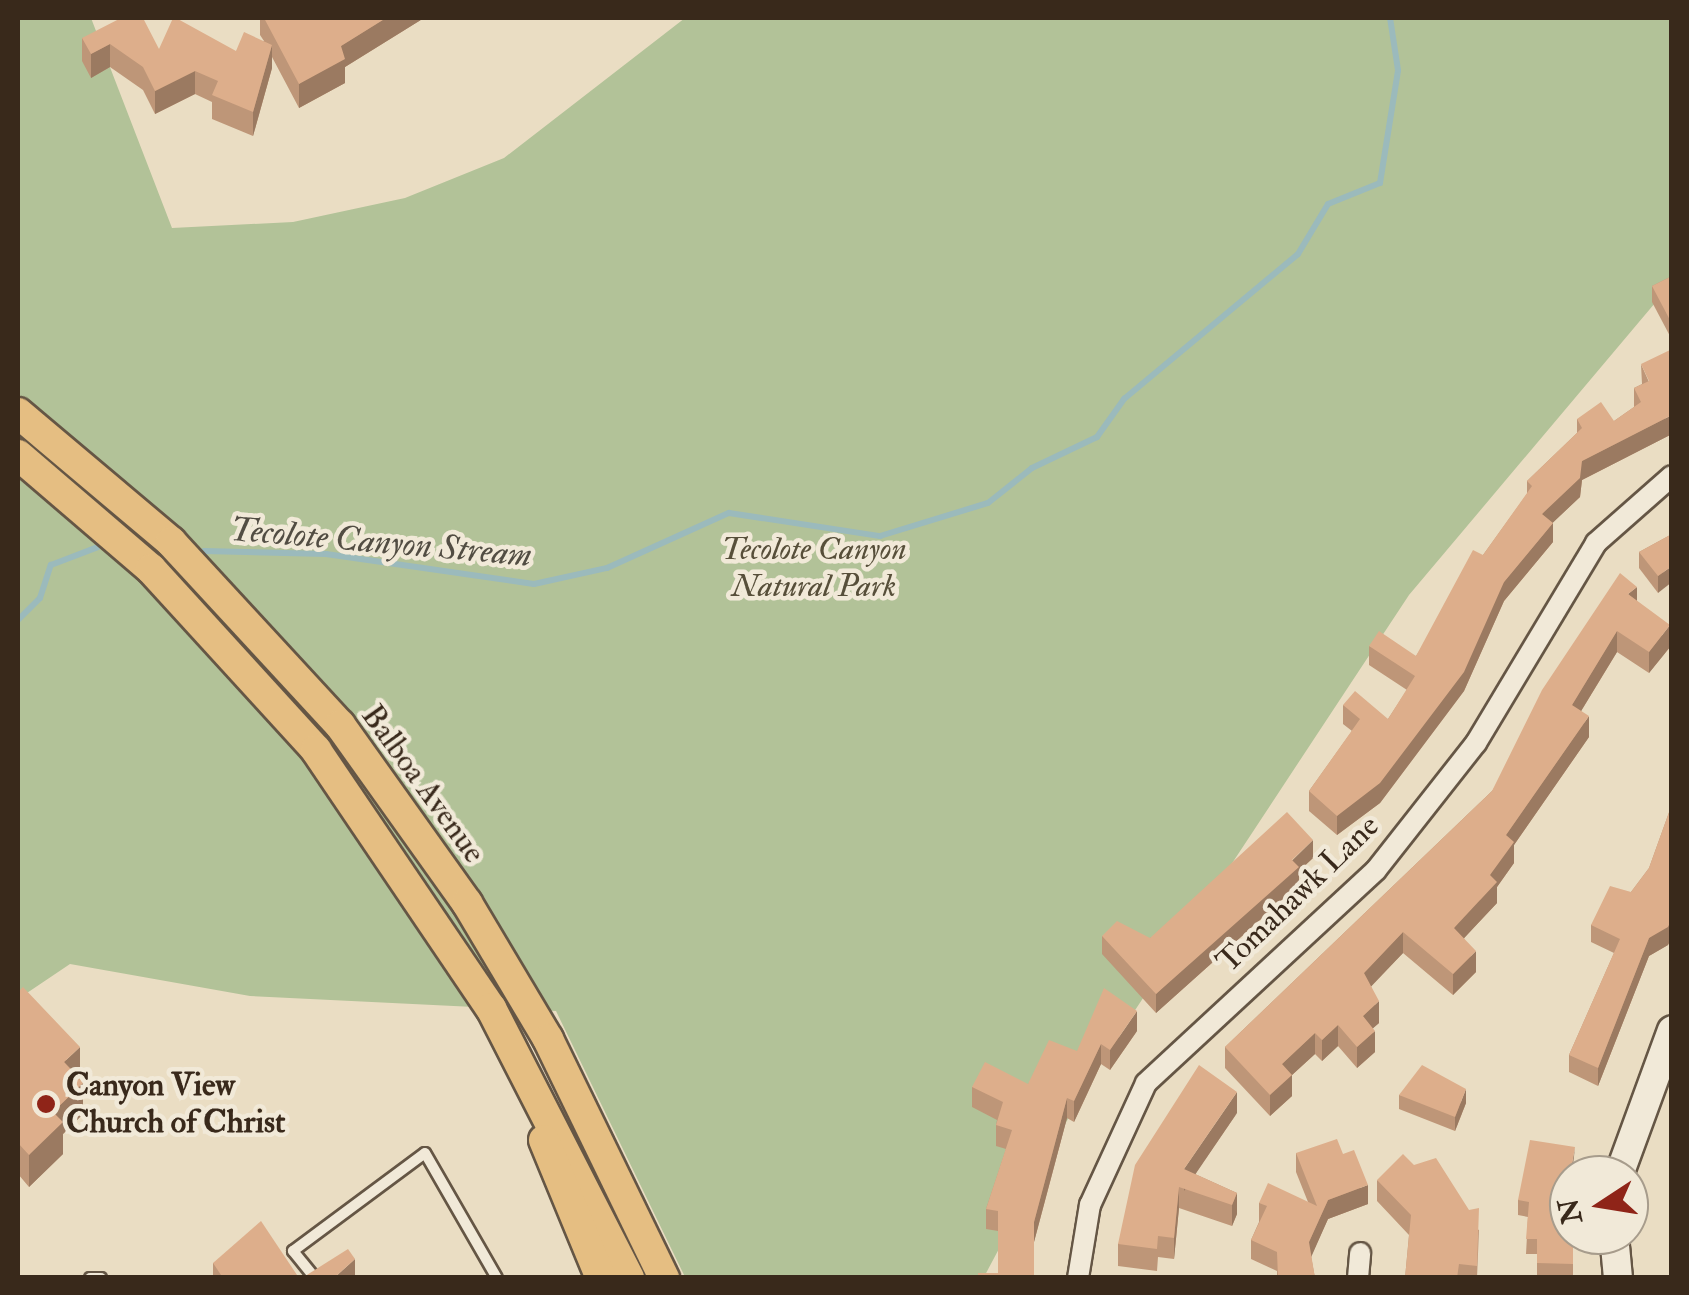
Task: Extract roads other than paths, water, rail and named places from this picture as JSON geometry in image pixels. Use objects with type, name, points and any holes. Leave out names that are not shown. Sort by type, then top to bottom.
[{"type":"main road","name":"Balboa Avenue","points":[[18,413],[170,542],[340,725],[467,903],[548,1039],[664,1278]]},
{"type":"main road","name":"Balboa Avenue","points":[[18,455],[151,569],[316,750],[435,914],[508,1038],[629,1278]]},
{"type":"main road","points":[[508,1038],[601,1278]]},
{"type":"street","name":"Tomahawk Lane","points":[[1078,1278],[1090,1205],[1146,1083],[1376,870],[1476,744],[1596,543],[1672,476]]},
{"type":"street","points":[[1627,1155],[1672,1030]]},
{"type":"street","points":[[1358,1278],[1360,1253]]},
{"type":"lane","points":[[315,1278],[293,1252],[424,1152],[497,1278]]},
{"type":"lane","points":[[90,1278],[101,1278]]},
{"type":"waterway","name":"Tecolote Canyon Stream","points":[[204,551],[326,554],[534,584],[607,568],[729,513],[880,536],[988,503],[1032,468],[1097,437],[1124,399],[1298,254],[1328,204],[1380,183],[1398,70],[1390,18]]},
{"type":"waterway","name":"Tecolote Canyon Stream","points":[[18,620],[40,598],[51,565],[98,547]]},
{"type":"place","name":"Canyon View Church of Christ","points":[[46,1104]]},
{"type":"park label","name":"Tecolote Canyon Natural Park","points":[[814,568]]}]
